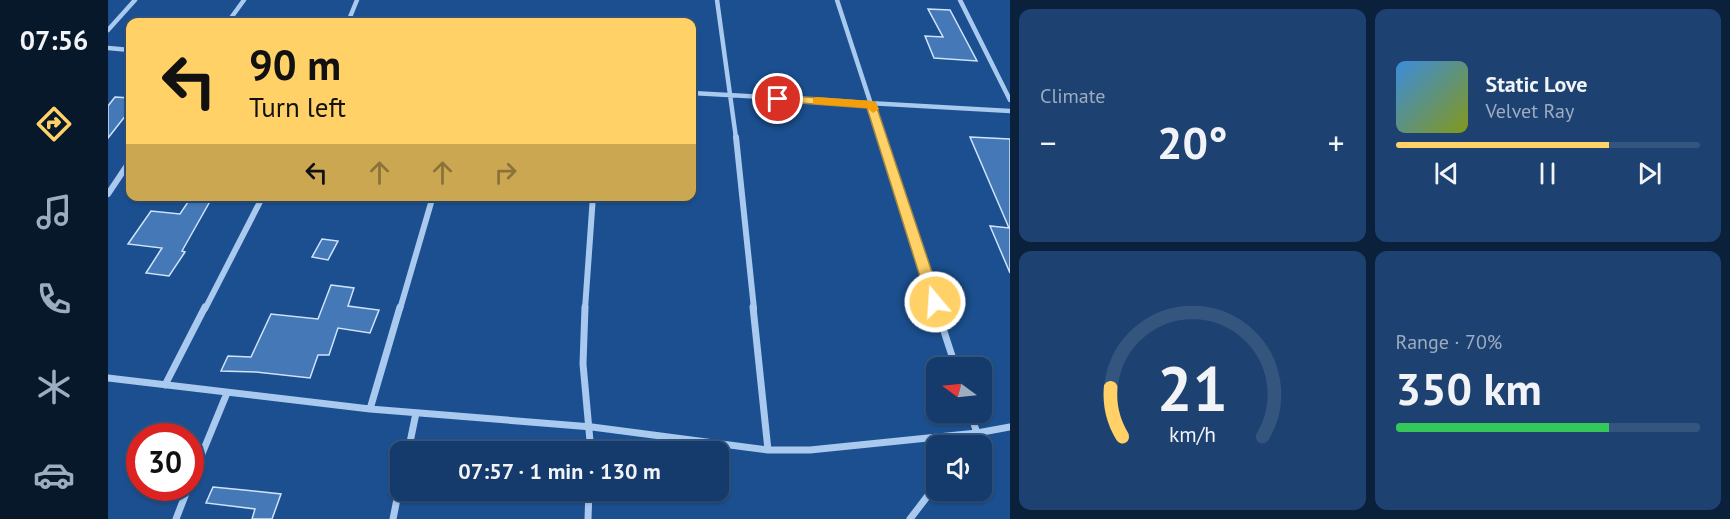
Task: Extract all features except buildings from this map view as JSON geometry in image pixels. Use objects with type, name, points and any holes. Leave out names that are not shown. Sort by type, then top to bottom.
[{"type":"street","points":[[108,30],[135,0]]},
{"type":"street","points":[[231,18],[244,0]]},
{"type":"street","points":[[350,18],[357,0]]},
{"type":"street","points":[[717,0],[732,96],[768,450]]},
{"type":"street","points":[[837,0],[952,357]]},
{"type":"street","points":[[960,0],[1010,100]]},
{"type":"street","points":[[108,48],[126,50]]},
{"type":"street","points":[[696,93],[1010,111]]},
{"type":"street","points":[[108,194],[126,167]]},
{"type":"street","points":[[165,385],[260,201]]},
{"type":"street","points":[[370,409],[432,201]]},
{"type":"street","points":[[591,441],[584,378],[583,331],[593,201]]},
{"type":"street","points":[[108,378],[370,409],[591,427],[768,450],[810,450],[977,433],[1010,427]]},
{"type":"street","points":[[204,449],[227,393]]},
{"type":"street","points":[[410,441],[416,413]]},
{"type":"street","points":[[974,423],[977,433]]},
{"type":"street","points":[[910,519],[926,498]]},
{"type":"street","points":[[176,519],[184,501]]},
{"type":"street","points":[[393,519],[397,501]]},
{"type":"street","points":[[588,519],[589,501]]},
{"type":"slow traffic","points":[[817,101],[872,105],[873,109]]},
{"type":"route","points":[[778,99],[872,105],[935,302]]}]
